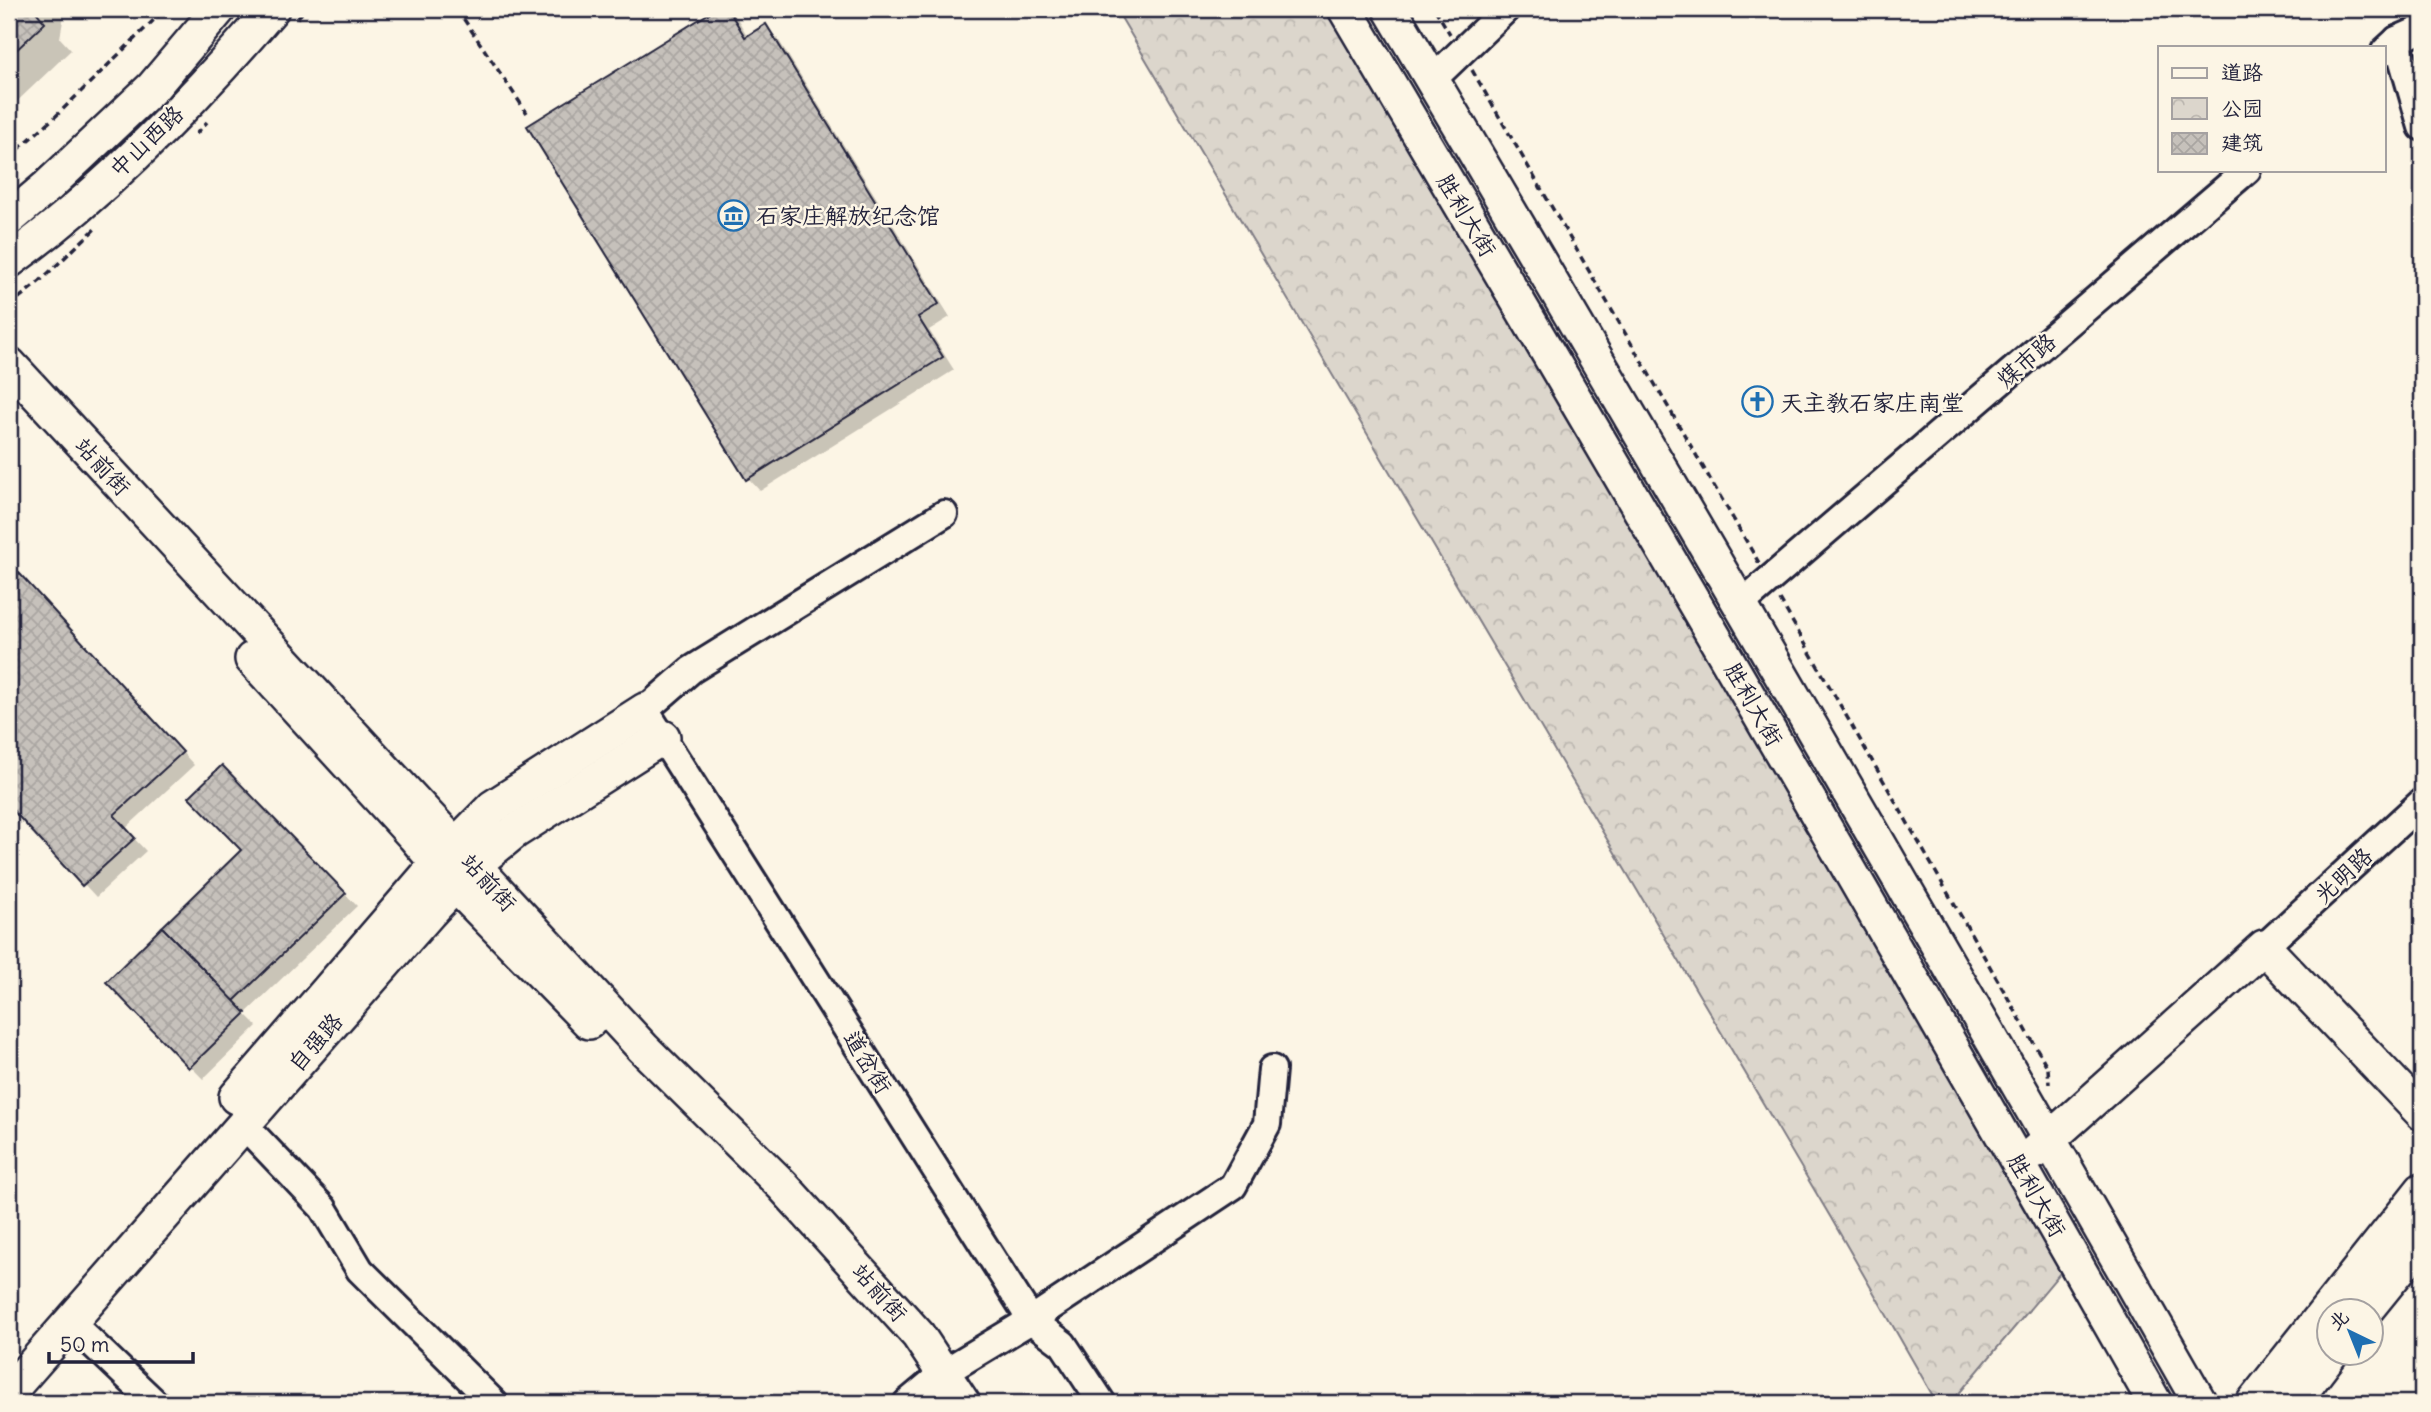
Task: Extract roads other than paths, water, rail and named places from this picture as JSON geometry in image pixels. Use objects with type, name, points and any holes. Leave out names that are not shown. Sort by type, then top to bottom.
[{"type":"main road","name":"中山西路","points":[[9,261],[43,236],[150,139],[234,53],[272,9]]},
{"type":"main road","name":"胜利大街","points":[[1345,9],[1663,546],[2150,1394]]},
{"type":"main road","name":"胜利大街","points":[[1390,9],[1741,604],[2200,1403]]},
{"type":"main road","name":"中山西路","points":[[9,219],[153,87],[206,14]]},
{"type":"main road","name":"站前街","points":[[9,365],[629,1062],[767,1199],[902,1347],[929,1392],[962,1403]]},
{"type":"main road","name":"站前街","points":[[9,394],[414,836],[456,865]]},
{"type":"main road","name":"自强路","points":[[9,1362],[456,865],[514,832],[654,724]]},
{"type":"main road","name":"自强路","points":[[9,1392],[429,913],[456,865]]},
{"type":"main road","points":[[2020,1165],[2264,947],[2422,1113]]},
{"type":"main road","points":[[2253,1403],[2422,1191]]},
{"type":"main road","points":[[2378,1296],[2422,1241]]},
{"type":"main road","points":[[2292,1403],[2322,1366]]},
{"type":"street","points":[[1432,80],[1506,9]]},
{"type":"street","points":[[2422,29],[2390,46],[2422,127]]},
{"type":"street","name":"煤市路","points":[[1741,604],[2245,172]]},
{"type":"street","points":[[654,724],[691,670],[944,513]]},
{"type":"street","name":"道岔街","points":[[654,724],[1031,1320],[1063,1343],[1102,1403]]},
{"type":"street","name":"光明路","points":[[2264,947],[2422,802]]},
{"type":"street","points":[[929,1392],[1031,1320],[1233,1186],[1267,1124],[1272,1069]]},
{"type":"street","points":[[243,1124],[323,1208],[360,1270],[494,1403]]},
{"type":"street","points":[[70,1322],[155,1403]]},
{"type":"place","name":"石家庄解放纪念馆","points":[[733,215]]},
{"type":"place","name":"天主教石家庄南堂","points":[[1757,402]]}]
